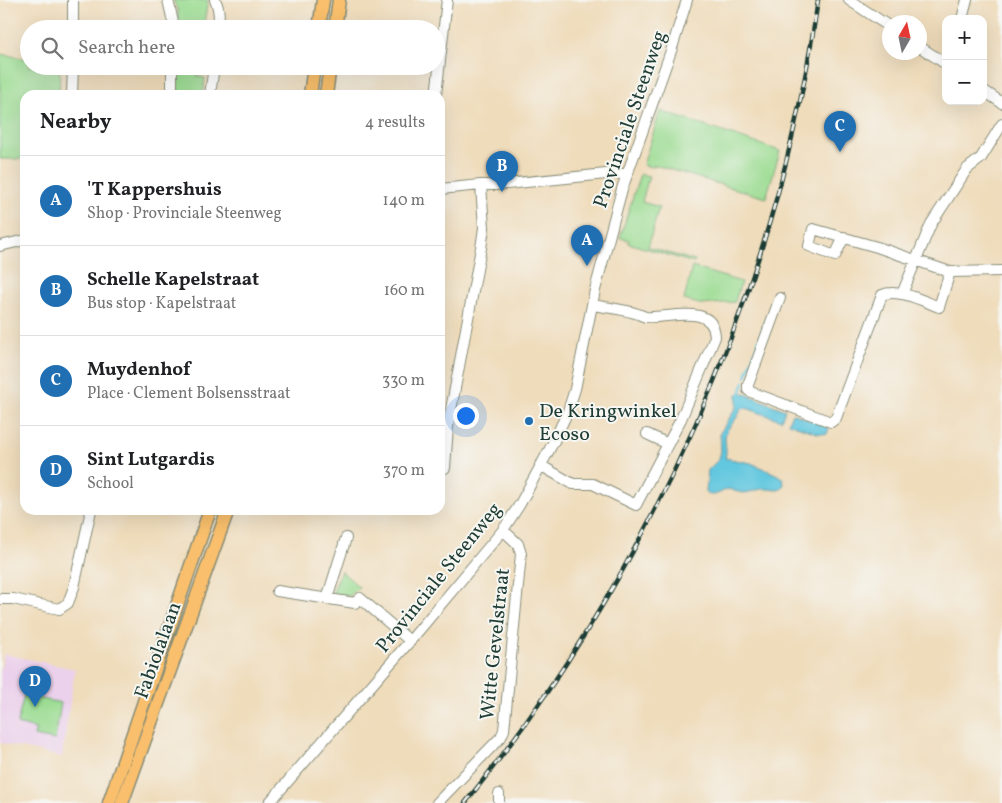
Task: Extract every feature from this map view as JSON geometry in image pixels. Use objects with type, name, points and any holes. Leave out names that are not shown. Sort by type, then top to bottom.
[{"type":"main road","points":[[320,20],[323,0]]},
{"type":"main road","points":[[336,20],[339,0]]},
{"type":"main road","points":[[311,90],[313,75]]},
{"type":"main road","points":[[327,90],[329,75]]},
{"type":"main road","name":"Fabiolalaan","points":[[109,803],[208,515]]},
{"type":"main road","name":"Fabiolalaan","points":[[122,803],[226,515]]},
{"type":"street","points":[[73,0],[73,20]]},
{"type":"street","points":[[168,0],[173,20]]},
{"type":"street","points":[[215,0],[219,20]]},
{"type":"street","points":[[445,20],[447,0]]},
{"type":"street","name":"Provinciale Steenweg","points":[[269,803],[410,641],[503,530],[520,504],[568,411],[573,396],[592,305],[626,175],[672,48],[687,0]]},
{"type":"street","points":[[849,0],[882,22]]},
{"type":"street","points":[[963,15],[967,0]]},
{"type":"street","points":[[927,51],[942,61]]},
{"type":"street","points":[[72,90],[73,75]]},
{"type":"street","points":[[172,75],[172,90]]},
{"type":"street","points":[[211,90],[213,75]]},
{"type":"street","points":[[437,90],[438,75]]},
{"type":"street","points":[[987,93],[1002,103]]},
{"type":"street","points":[[902,294],[931,224],[967,169],[981,158],[1002,124]]},
{"type":"street","points":[[445,188],[616,173],[626,175]]},
{"type":"street","points":[[445,468],[448,426],[482,248],[484,228],[481,184]]},
{"type":"street","points":[[844,237],[950,272],[1002,271]]},
{"type":"street","points":[[0,246],[20,241]]},
{"type":"street","points":[[780,298],[748,385],[748,390],[828,421],[834,421],[882,295],[887,293],[902,294],[939,307],[950,272]]},
{"type":"street","points":[[540,465],[573,484],[593,484],[636,505],[681,419],[715,337],[714,327],[708,319],[698,314],[644,317],[635,313],[592,305]]},
{"type":"street","points":[[647,434],[668,444]]},
{"type":"street","points":[[0,599],[13,599],[59,609],[68,603],[74,587],[90,515]]},
{"type":"street","name":"Witte Gevelstraat","points":[[437,803],[501,737],[504,730],[520,554],[518,544],[503,530]]},
{"type":"street","points":[[327,599],[346,538]]},
{"type":"street","points":[[278,592],[355,603],[360,598],[410,641]]},
{"type":"shaded area","points":[[4,654],[75,669],[62,757],[0,743],[0,671]]},
{"type":"green space","points":[[173,0],[208,0],[205,20],[177,20],[178,11]]},
{"type":"green space","points":[[0,54],[20,57],[20,75],[60,75],[59,90],[20,90],[20,159],[0,159]]},
{"type":"green space","points":[[175,75],[197,75],[205,78],[204,90],[175,90]]},
{"type":"green space","points":[[660,111],[780,151],[766,198],[655,165],[652,167],[643,165]]},
{"type":"green space","points":[[640,174],[649,176],[642,202],[659,207],[648,247],[695,261],[694,263],[628,243],[629,240],[620,238]]},
{"type":"green space","points":[[692,267],[741,282],[735,302],[703,305],[684,300]]},
{"type":"green space","points":[[341,571],[359,587],[350,596],[332,594]]},
{"type":"green space","points":[[24,695],[61,703],[55,740],[34,736],[36,729],[17,724]]},
{"type":"water","points":[[743,393],[785,410],[781,420],[746,408],[741,409],[726,433],[725,458],[751,463],[780,476],[783,478],[784,484],[783,487],[777,490],[761,489],[745,493],[729,489],[712,495],[706,492],[708,470],[719,459],[721,451],[720,433],[737,406],[737,394]]},
{"type":"water","points":[[792,413],[829,428],[827,434],[817,433],[788,423]]},
{"type":"waterway","points":[[746,376],[767,319]]},
{"type":"waterway","points":[[740,394],[744,382]]},
{"type":"railway","points":[[465,803],[532,714],[592,622],[647,525],[695,425],[737,322],[771,217],[798,109],[818,0]]},
{"type":"place","name":"Muydenhof","points":[[840,152]]},
{"type":"place","name":"Schelle Kapelstraat","points":[[502,192]]},
{"type":"place","name":"'T Kappershuis","points":[[587,266]]},
{"type":"place","name":"De Kringwinkel Ecoso","points":[[529,421]]},
{"type":"place","name":"Sint Lutgardis","points":[[35,707]]}]
